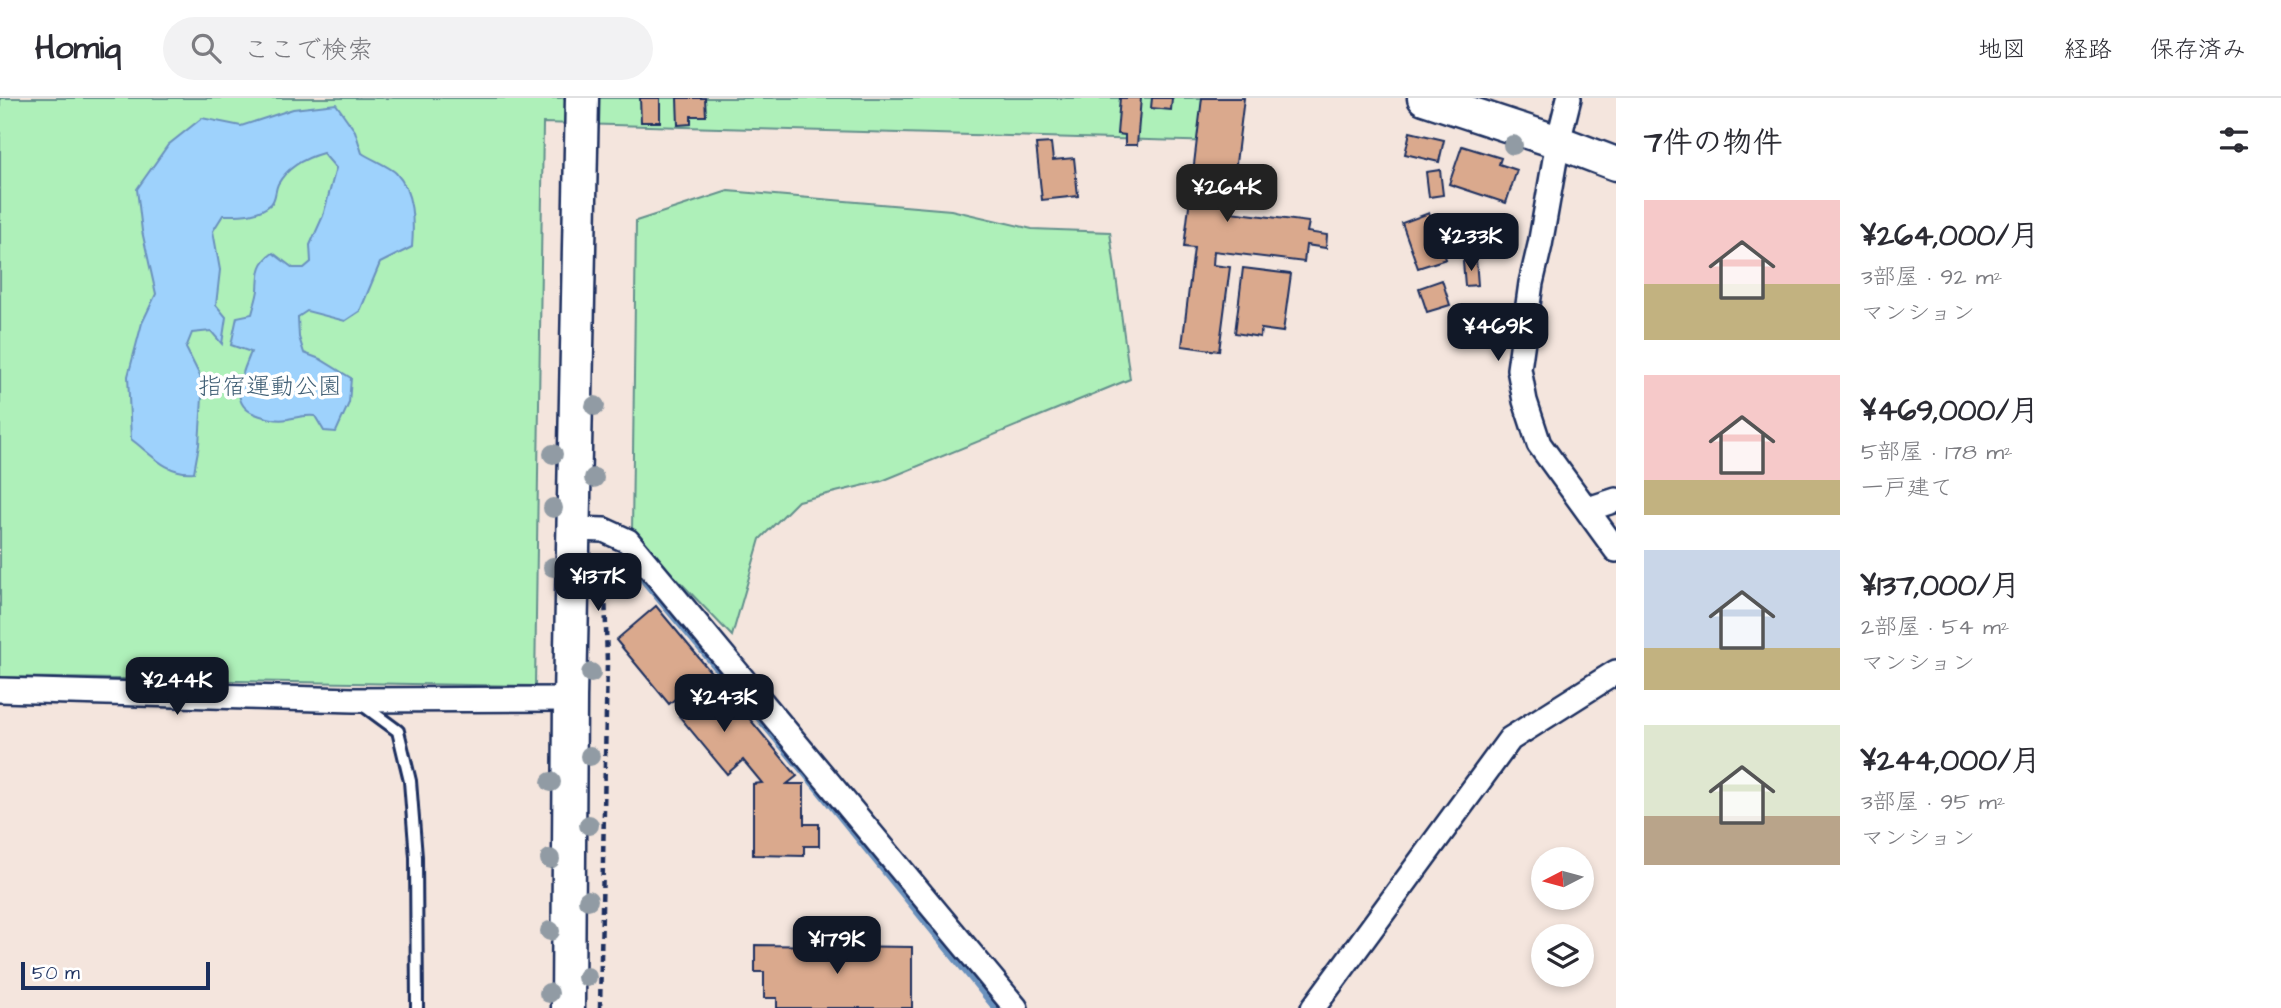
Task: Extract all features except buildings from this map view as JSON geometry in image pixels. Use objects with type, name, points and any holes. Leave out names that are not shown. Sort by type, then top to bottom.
[{"type":"street","points":[[568,1008],[570,699],[582,98]]},
{"type":"street","points":[[1424,98],[1616,164]]},
{"type":"street","points":[[1569,98],[1558,142],[1541,246],[1531,283],[1519,369],[1525,401],[1539,444],[1616,550]]},
{"type":"street","points":[[1588,509],[1616,500]]},
{"type":"street","points":[[574,529],[604,530],[628,541],[1016,1008]]},
{"type":"street","points":[[1313,1008],[1510,739],[1616,672]]},
{"type":"street","points":[[0,690],[354,700],[570,699]]},
{"type":"lane","points":[[354,700],[398,731],[410,781],[416,857],[417,1008]]},
{"type":"path","points":[[600,1008],[607,663],[604,555]]},
{"type":"green space","name":"指宿運動公園","points":[[0,98],[1238,98],[1219,142],[543,123],[535,686],[0,677]]},
{"type":"green space","points":[[728,191],[951,210],[1032,229],[1110,232],[1130,379],[882,481],[798,501],[760,539],[732,636],[632,532],[636,221]]},
{"type":"water","points":[[336,104],[355,131],[362,153],[396,173],[402,181],[410,198],[413,228],[412,247],[380,263],[360,311],[345,321],[307,311],[298,317],[299,337],[304,353],[320,359],[351,378],[349,403],[336,432],[324,431],[315,416],[284,420],[267,418],[246,409],[239,395],[244,369],[251,352],[231,345],[237,317],[252,314],[258,293],[260,269],[264,261],[273,253],[293,268],[304,268],[311,262],[310,245],[323,216],[336,168],[323,153],[303,160],[287,172],[278,184],[273,202],[266,208],[248,214],[223,215],[213,231],[220,270],[216,305],[226,317],[222,344],[211,331],[192,333],[186,348],[203,382],[199,445],[194,472],[167,467],[131,439],[128,376],[142,323],[156,294],[142,231],[137,189],[168,145],[202,118],[241,126],[293,109]]},
{"type":"waterway","points":[[627,560],[811,780],[996,1008]]}]
